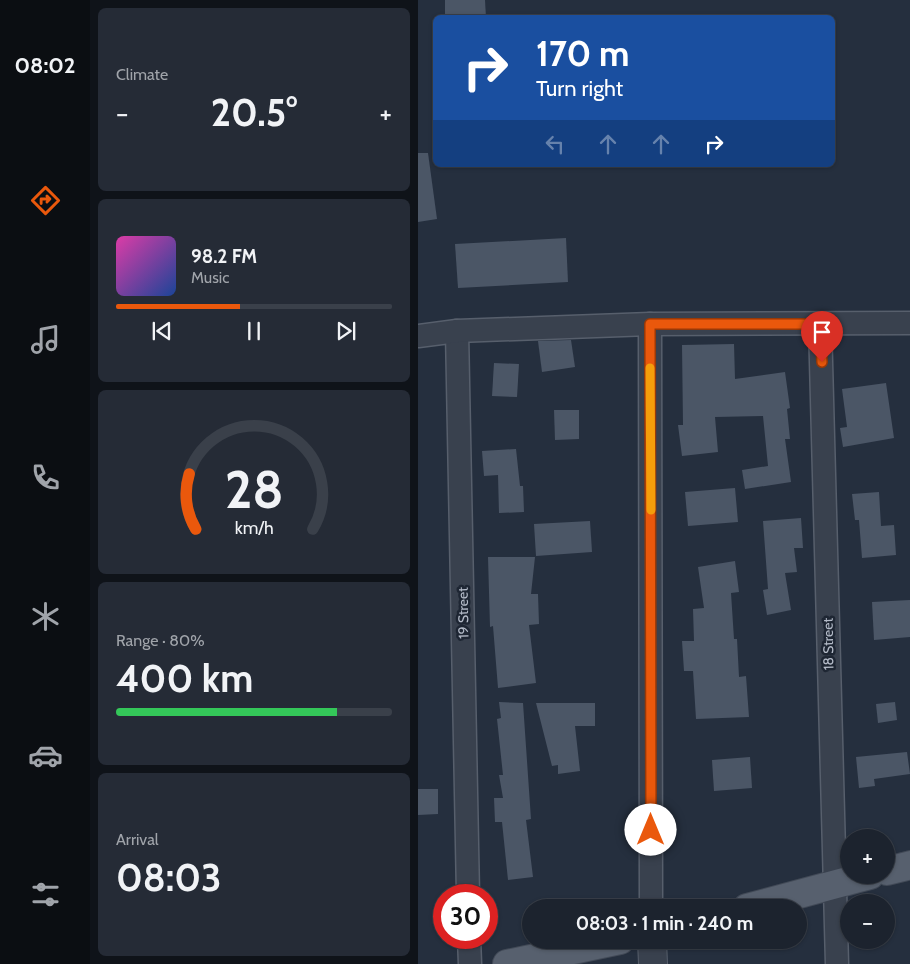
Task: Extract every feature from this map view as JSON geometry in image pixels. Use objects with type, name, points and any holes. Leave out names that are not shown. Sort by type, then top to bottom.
[{"type":"main road","points":[[895,869],[910,865]]},
{"type":"main road","points":[[780,899],[840,882]]},
{"type":"main road","points":[[507,964],[578,949]]},
{"type":"street","points":[[418,336],[457,331],[650,324],[910,324]]},
{"type":"street","points":[[650,324],[651,899]]},
{"type":"street","name":"18 Street","points":[[820,324],[837,964]]},
{"type":"street","name":"19 Street","points":[[457,331],[468,884]]},
{"type":"street","points":[[469,949],[470,964]]},
{"type":"street","points":[[652,949],[653,964]]},
{"type":"building","points":[[445,0],[485,0],[486,15],[445,15]]},
{"type":"building","points":[[418,153],[428,153],[437,219],[418,222]]},
{"type":"building","points":[[566,238],[568,282],[458,288],[455,244]]},
{"type":"building","points":[[571,340],[575,367],[542,372],[538,341]]},
{"type":"building","points":[[734,344],[735,379],[785,372],[790,408],[787,409],[790,439],[785,439],[791,482],[745,489],[742,470],[768,466],[763,416],[715,417],[718,452],[682,456],[678,425],[683,425],[682,345]]},
{"type":"building","points":[[494,363],[519,364],[517,397],[492,396]]},
{"type":"building","points":[[886,383],[894,438],[843,447],[840,428],[847,427],[842,389]]},
{"type":"building","points":[[554,410],[579,410],[579,439],[555,440]]},
{"type":"building","points":[[516,449],[520,486],[523,486],[524,512],[499,513],[498,475],[484,476],[482,451]]},
{"type":"building","points":[[735,488],[738,522],[688,526],[685,492]]},
{"type":"building","points":[[879,492],[881,526],[894,525],[896,555],[862,558],[859,520],[855,520],[852,494]]},
{"type":"building","points":[[801,518],[803,548],[794,548],[797,572],[785,573],[791,610],[767,615],[763,590],[768,589],[763,521]]},
{"type":"building","points":[[590,521],[592,552],[536,556],[534,524]]},
{"type":"building","points":[[488,557],[535,557],[531,594],[538,594],[539,624],[529,625],[536,683],[498,688],[493,626],[490,627]]},
{"type":"building","points":[[735,561],[739,592],[731,593],[734,639],[737,639],[739,677],[746,676],[749,717],[696,719],[693,671],[684,671],[682,641],[694,641],[693,609],[704,608],[698,567]]},
{"type":"building","points":[[911,600],[911,637],[874,640],[872,602]]},
{"type":"building","points":[[499,702],[523,703],[531,819],[526,820],[533,877],[508,880],[502,822],[495,822],[494,798],[503,798],[499,775],[503,775],[497,719],[501,718]]},
{"type":"building","points":[[895,702],[897,720],[878,723],[876,704]]},
{"type":"building","points":[[536,703],[595,703],[595,726],[575,726],[580,771],[558,774],[558,765],[552,766]]},
{"type":"building","points":[[907,752],[910,774],[874,779],[875,786],[859,788],[856,757]]},
{"type":"building","points":[[750,757],[752,788],[714,791],[712,760]]},
{"type":"building","points":[[418,789],[438,789],[438,814],[418,815]]},
{"type":"slow traffic","points":[[650,368],[651,510]]},
{"type":"route","points":[[651,830],[650,324],[820,324],[822,362]]}]
